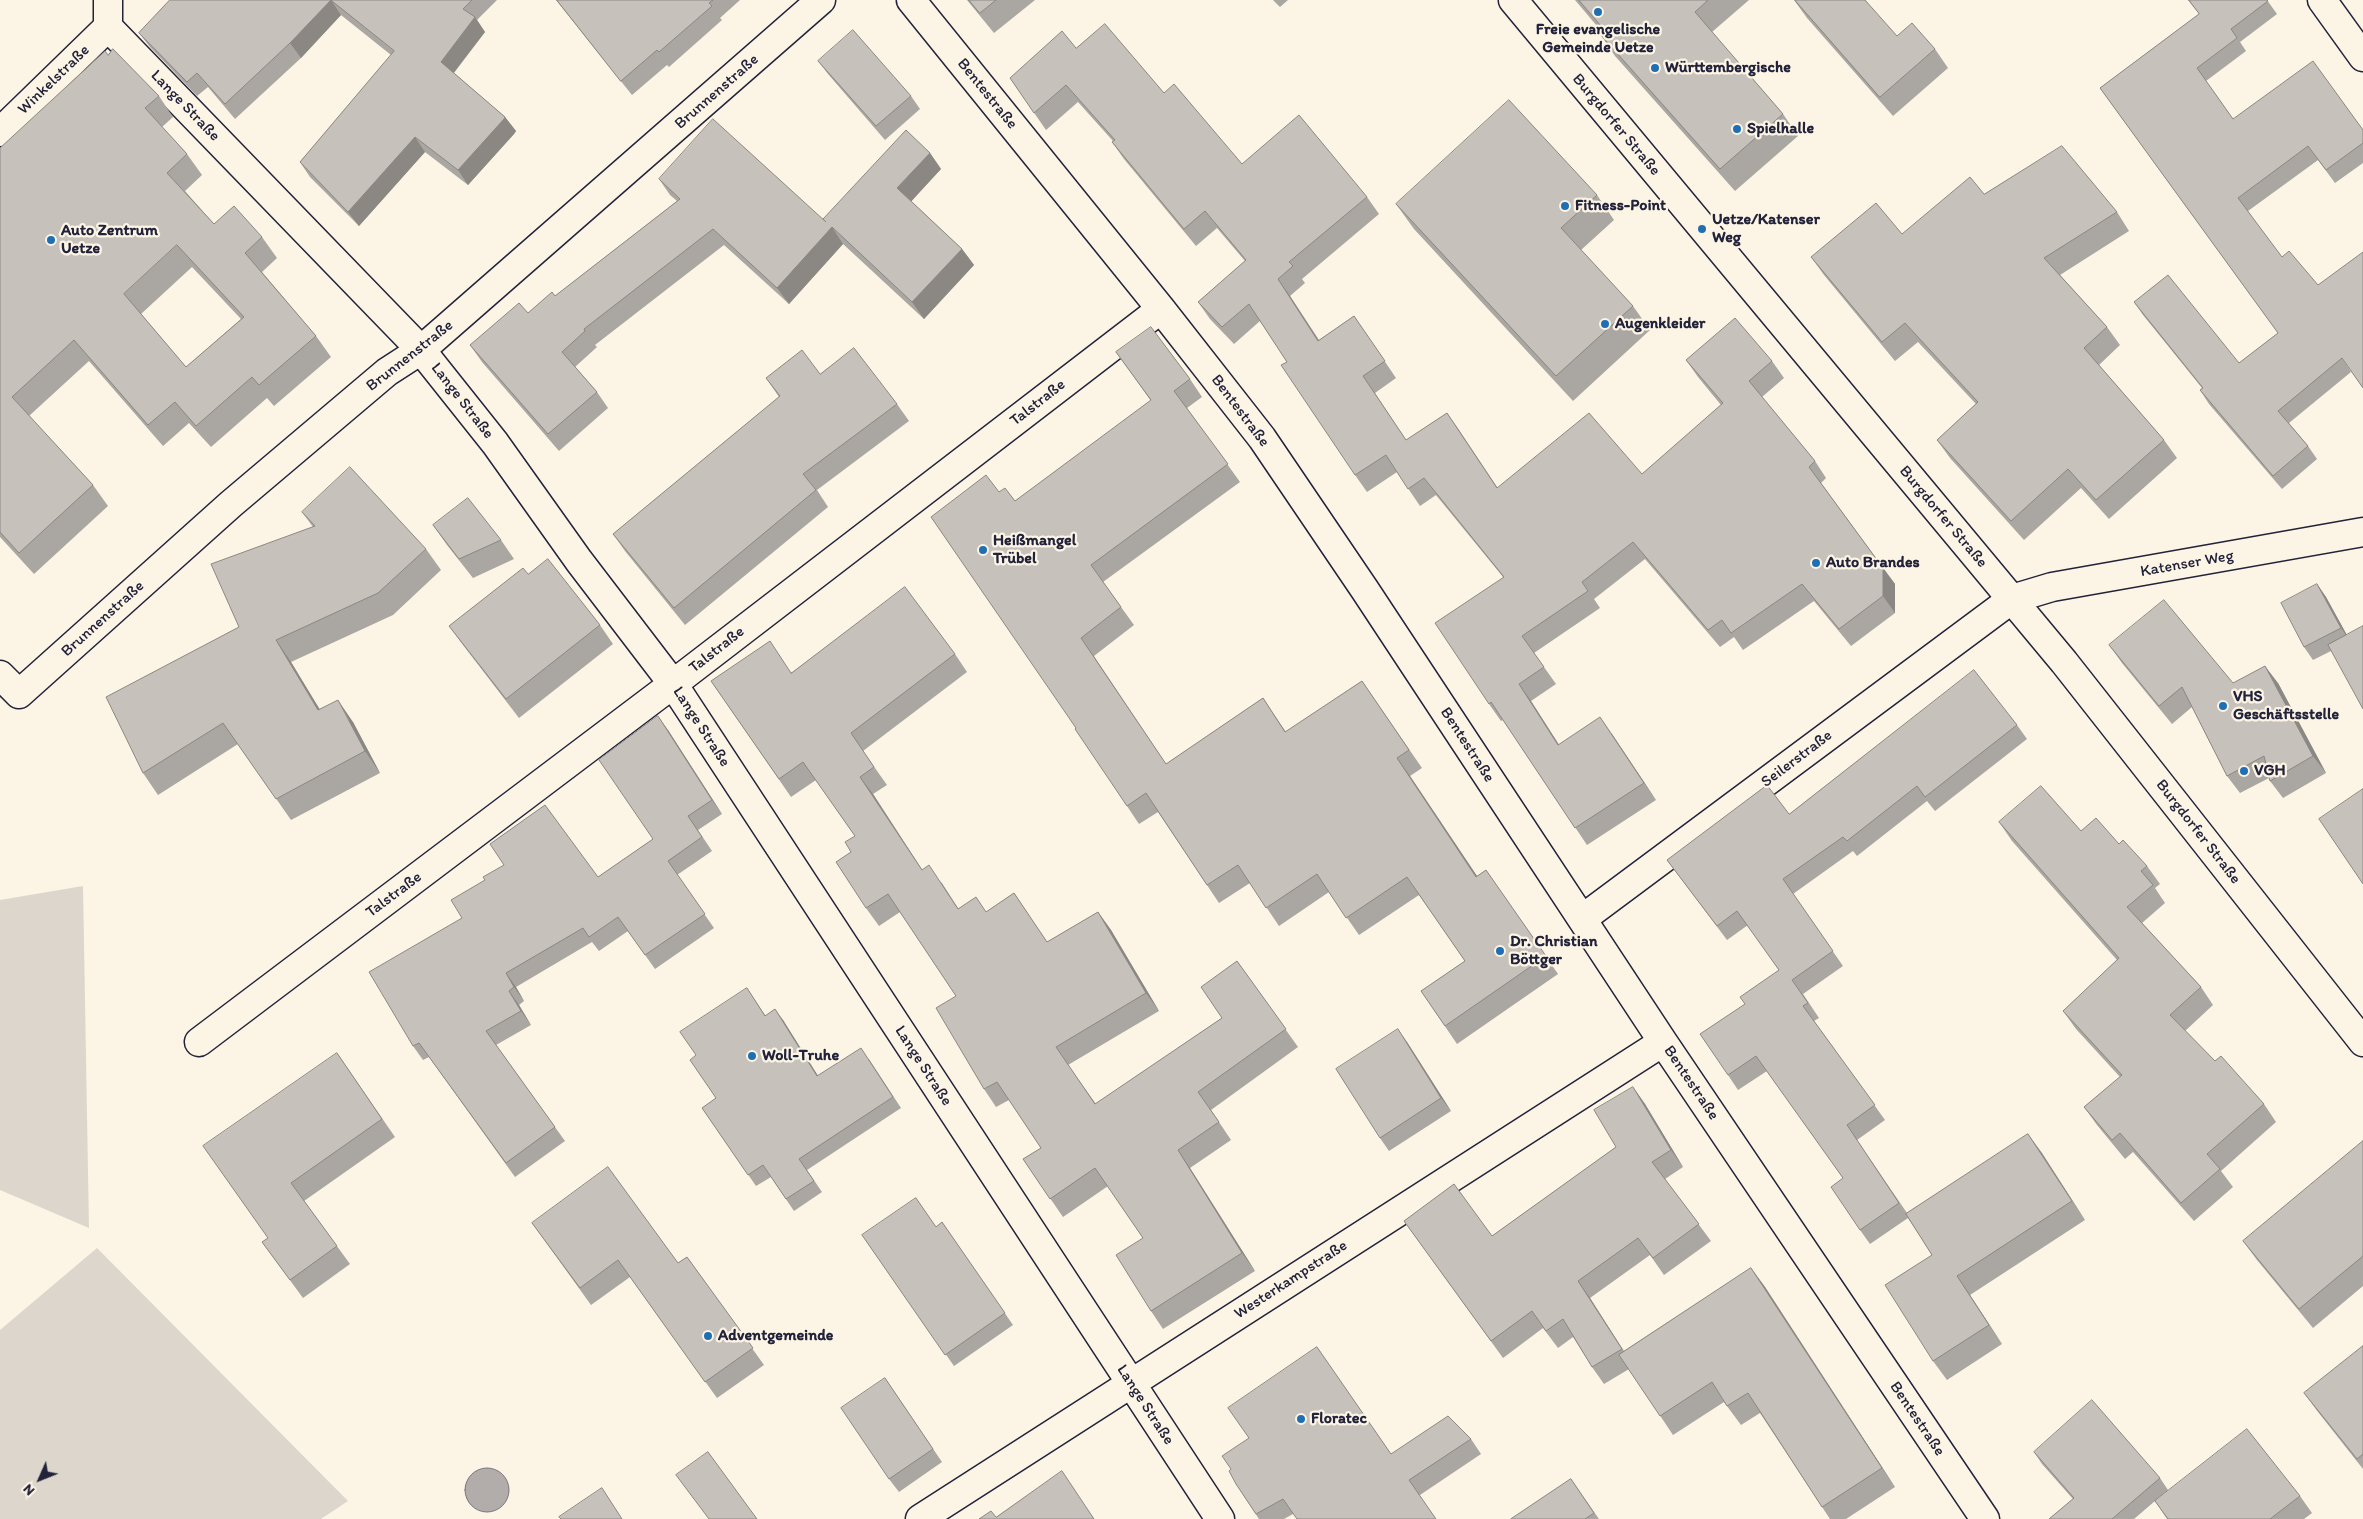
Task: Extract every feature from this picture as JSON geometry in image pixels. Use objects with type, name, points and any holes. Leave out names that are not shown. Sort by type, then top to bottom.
[{"type":"street","points":[[108,0],[108,27]]},
{"type":"street","name":"Brunnenstraße","points":[[0,675],[19,694],[239,498],[387,372],[421,350],[821,0]]},
{"type":"street","name":"Bentestraße","points":[[911,0],[1161,309],[1262,438],[1663,1042],[1985,1519]]},
{"type":"street","name":"Burgdorfer Straße","points":[[1513,0],[2064,662],[2363,1042]]},
{"type":"street","points":[[2322,0],[2363,57]]},
{"type":"street","name":"Winkelstraße","points":[[0,132],[108,27]]},
{"type":"street","name":"Lange Straße","points":[[108,27],[421,350],[494,443],[579,561],[673,684],[1220,1519]]},
{"type":"street","name":"Talstraße","points":[[199,1042],[673,684],[1161,309]]},
{"type":"street","name":"Katenser Weg","points":[[2012,599],[2052,587],[2363,532]]},
{"type":"street","name":"Seilerstraße","points":[[1582,919],[2012,599]]},
{"type":"street","name":"Westerkampstraße","points":[[920,1519],[1663,1042]]},
{"type":"shaded area","points":[[83,886],[89,1228],[0,1190],[0,900]]},
{"type":"shaded area","points":[[97,1248],[348,1501],[321,1519],[0,1519],[0,1330]]},
{"type":"shaded area","points":[[487,1468],[499,1472],[505,1478],[509,1490],[505,1502],[499,1508],[487,1512],[475,1508],[469,1502],[465,1490],[469,1478],[475,1472]]},
{"type":"building","points":[[170,0],[331,0],[290,43],[225,104],[197,73],[187,82],[139,33]]},
{"type":"building","points":[[331,0],[472,0],[463,9],[475,17],[441,62],[505,117],[458,170],[415,137],[348,212],[300,162],[394,51]]},
{"type":"building","points":[[557,0],[713,0],[709,3],[712,6],[659,52],[657,50],[621,81]]},
{"type":"building","points":[[969,0],[996,0],[980,13]]},
{"type":"building","points":[[1579,0],[1708,0],[1695,12],[1783,114],[1720,169],[1600,34],[1604,30]]},
{"type":"building","points":[[1795,0],[1865,0],[1897,36],[1912,23],[1935,49],[1880,97]]},
{"type":"building","points":[[2189,0],[2268,1],[2231,29],[2237,38],[2197,68],[2233,119],[2313,61],[2363,130],[2363,143],[2326,170],[2308,146],[2238,198],[2282,257],[2289,251],[2318,285],[2363,252],[2363,388],[2342,358],[2278,411],[2308,446],[2273,476],[2200,390],[2203,388],[2134,302],[2168,275],[2239,363],[2278,333],[2100,88],[2199,14]]},
{"type":"building","points":[[1105,24],[1164,93],[1174,84],[1242,164],[1299,115],[1367,197],[1289,262],[1293,266],[1278,279],[1318,341],[1354,316],[1385,361],[1363,376],[1406,440],[1447,413],[1497,488],[1589,413],[1642,474],[1723,403],[1686,360],[1735,318],[1772,361],[1749,381],[1815,461],[1809,467],[1883,568],[1883,596],[1839,629],[1802,584],[1731,633],[1722,620],[1708,630],[1633,542],[1582,582],[1588,591],[1522,636],[1544,667],[1519,684],[1558,745],[1600,717],[1644,783],[1575,828],[1491,702],[1489,704],[1435,623],[1504,577],[1424,478],[1408,489],[1386,455],[1355,475],[1281,365],[1287,362],[1249,304],[1222,327],[1198,302],[1246,260],[1205,211],[1184,229],[1112,142],[1115,140],[1066,85],[1034,113],[1010,78],[1062,31],[1076,48]]},
{"type":"building","points":[[853,30],[911,96],[876,126],[818,61]]},
{"type":"building","points":[[113,49],[159,96],[145,108],[187,154],[167,173],[214,224],[234,206],[262,237],[245,253],[316,336],[259,385],[252,377],[196,426],[175,402],[148,425],[74,340],[12,397],[93,485],[19,553],[0,532],[0,148],[105,51],[108,55]],"holes":[[[177,245],[244,317],[186,367],[124,294]]]},
{"type":"building","points":[[1509,100],[1597,195],[1561,228],[1633,306],[1556,376],[1396,204]]},
{"type":"building","points":[[713,119],[826,222],[823,219],[906,130],[930,153],[897,188],[962,249],[912,302],[832,227],[777,288],[713,229],[584,329],[585,331],[562,352],[597,392],[548,434],[470,345],[519,303],[528,313],[552,292],[555,296],[680,199],[659,179]]},
{"type":"building","points":[[2062,146],[2117,212],[2044,258],[2107,327],[2084,348],[2164,440],[2096,500],[2068,469],[2011,521],[1937,440],[1978,402],[1905,323],[1882,342],[1811,257],[1876,203],[1902,234],[1970,177],[1984,194]]},
{"type":"building","points":[[1151,327],[1190,379],[1174,391],[1228,464],[1091,565],[1121,607],[1081,638],[1166,764],[1263,698],[1285,732],[1362,681],[1409,750],[1397,758],[1476,877],[1486,870],[1546,956],[1445,1026],[1421,991],[1465,961],[1407,877],[1346,918],[1317,874],[1266,908],[1238,865],[1207,885],[1146,793],[1127,806],[1076,728],[931,517],[986,475],[999,492],[1005,488],[1015,501],[1151,400],[1116,352]]},
{"type":"building","points":[[854,348],[897,404],[803,474],[816,490],[674,608],[613,534],[780,396],[766,378],[802,350],[820,374]]},
{"type":"building","points":[[350,467],[426,549],[378,593],[276,640],[318,710],[338,700],[365,751],[276,799],[223,723],[143,773],[106,697],[239,627],[211,564],[315,526],[302,512]]},
{"type":"building","points":[[468,498],[501,540],[459,559],[433,525]]},
{"type":"building","points":[[548,559],[600,625],[506,699],[449,626],[523,568],[528,574]]},
{"type":"building","points":[[2317,584],[2341,628],[2304,647],[2281,603]]},
{"type":"building","points":[[905,587],[955,654],[851,733],[874,767],[860,777],[922,870],[929,865],[958,909],[976,897],[986,912],[1014,893],[1047,942],[1098,912],[1146,993],[1056,1047],[1095,1104],[1222,1018],[1201,987],[1237,961],[1286,1029],[1198,1092],[1219,1122],[1178,1150],[1242,1253],[1151,1311],[1116,1255],[1143,1238],[1095,1168],[1050,1199],[1023,1159],[1041,1148],[997,1082],[984,1089],[936,1008],[956,996],[888,894],[866,908],[836,862],[851,852],[845,842],[855,836],[803,762],[779,779],[711,681],[770,641],[791,673]]},
{"type":"building","name":"VHS Geschäftsstelle","points":[[2164,600],[2233,683],[2265,666],[2313,756],[2270,781],[2264,756],[2227,776],[2182,687],[2159,706],[2109,645]]},
{"type":"building","points":[[2363,626],[2363,709],[2328,645]]},
{"type":"building","points":[[1974,670],[2017,725],[1925,797],[1917,786],[1847,841],[1843,837],[1783,879],[1833,951],[1792,980],[1808,1003],[1803,1006],[1875,1105],[1847,1125],[1899,1203],[1860,1230],[1831,1187],[1843,1178],[1756,1056],[1728,1075],[1700,1034],[1745,1004],[1740,997],[1779,970],[1737,911],[1717,926],[1667,860],[1767,785],[1789,814]]},
{"type":"building","points":[[658,716],[712,800],[688,816],[702,837],[668,861],[705,914],[645,955],[618,917],[589,937],[583,928],[506,973],[514,987],[509,991],[521,1011],[486,1031],[555,1127],[506,1163],[419,1043],[413,1046],[369,972],[462,918],[451,900],[485,880],[483,877],[504,865],[490,844],[545,805],[598,877],[653,839],[599,760]]},
{"type":"building","points":[[2041,786],[2081,831],[2096,818],[2119,844],[2123,840],[2147,866],[2141,871],[2153,885],[2127,907],[2201,987],[2170,1015],[2215,1061],[2221,1056],[2264,1104],[2207,1154],[2220,1169],[2181,1203],[2120,1133],[2112,1140],[2084,1107],[2122,1075],[2063,1011],[2119,958],[1999,822]]},
{"type":"building","points":[[2363,789],[2363,884],[2319,819]]},
{"type":"building","points":[[747,988],[765,1016],[775,1009],[817,1076],[861,1048],[893,1097],[799,1159],[814,1181],[786,1199],[763,1165],[748,1175],[702,1108],[716,1098],[690,1060],[696,1055],[680,1032]]},
{"type":"building","points":[[1398,1029],[1441,1098],[1380,1138],[1336,1069]]},
{"type":"building","points":[[337,1053],[382,1119],[291,1183],[337,1246],[290,1280],[262,1242],[268,1238],[203,1146]]},
{"type":"building","points":[[1633,1087],[1671,1150],[1652,1162],[1699,1224],[1653,1258],[1638,1238],[1578,1281],[1622,1349],[1592,1367],[1563,1319],[1546,1331],[1532,1311],[1491,1341],[1404,1221],[1454,1184],[1492,1236],[1616,1147],[1594,1110]]},
{"type":"building","points":[[2028,1134],[2072,1201],[1957,1276],[1989,1325],[1933,1361],[1885,1285],[1932,1255],[1906,1214]]},
{"type":"building","points":[[2363,1141],[2363,1256],[2299,1309],[2243,1241]]},
{"type":"building","points":[[608,1167],[678,1263],[687,1257],[753,1348],[705,1382],[618,1260],[580,1288],[532,1223]]},
{"type":"building","points":[[916,1198],[936,1227],[942,1222],[1005,1313],[945,1355],[862,1235]]},
{"type":"building","points":[[1751,1268],[1882,1468],[1822,1507],[1748,1393],[1727,1406],[1712,1382],[1660,1416],[1619,1355]]},
{"type":"building","points":[[2363,1346],[2363,1454],[2357,1459],[2304,1393]]},
{"type":"building","points":[[1317,1347],[1391,1454],[1448,1416],[1471,1439],[1409,1480],[1436,1519],[1297,1519],[1283,1499],[1256,1514],[1236,1484],[1229,1471],[1231,1469],[1222,1456],[1249,1438],[1228,1408]]},
{"type":"building","points":[[885,1378],[933,1449],[889,1479],[841,1408]]},
{"type":"building","points":[[2092,1400],[2160,1478],[2112,1519],[2049,1519],[2074,1498],[2034,1452]]},
{"type":"building","points":[[2247,1429],[2300,1496],[2270,1519],[2168,1519],[2155,1501]]},
{"type":"building","points":[[708,1452],[757,1519],[709,1519],[676,1475]]},
{"type":"building","points":[[1062,1471],[1094,1519],[979,1519],[991,1511],[996,1517]]},
{"type":"building","points":[[1571,1479],[1594,1513],[1585,1519],[1511,1519]]},
{"type":"building","points":[[602,1488],[622,1519],[561,1519],[559,1517]]},
{"type":"place","name":"Freie evangelische Gemeinde Uetze","points":[[1598,12]]},
{"type":"place","name":"Württembergische","points":[[1655,68]]},
{"type":"place","name":"Spielhalle","points":[[1737,129]]},
{"type":"place","name":"Fitness-Point","points":[[1565,206]]},
{"type":"place","name":"Uetze/Katenser Weg","points":[[1702,229]]},
{"type":"place","name":"Auto Zentrum Uetze","points":[[51,240]]},
{"type":"place","name":"Augenkleider","points":[[1605,324]]},
{"type":"place","name":"Heißmangel Trübel","points":[[983,550]]},
{"type":"place","name":"Auto Brandes","points":[[1816,563]]},
{"type":"place","name":"VHS Geschäftsstelle","points":[[2223,706]]},
{"type":"place","name":"VGH","points":[[2244,771]]},
{"type":"place","name":"Dr. Christian Böttger","points":[[1500,951]]},
{"type":"place","name":"Woll-Truhe","points":[[752,1056]]},
{"type":"place","name":"Adventgemeinde","points":[[708,1336]]},
{"type":"place","name":"Floratec","points":[[1301,1419]]}]
